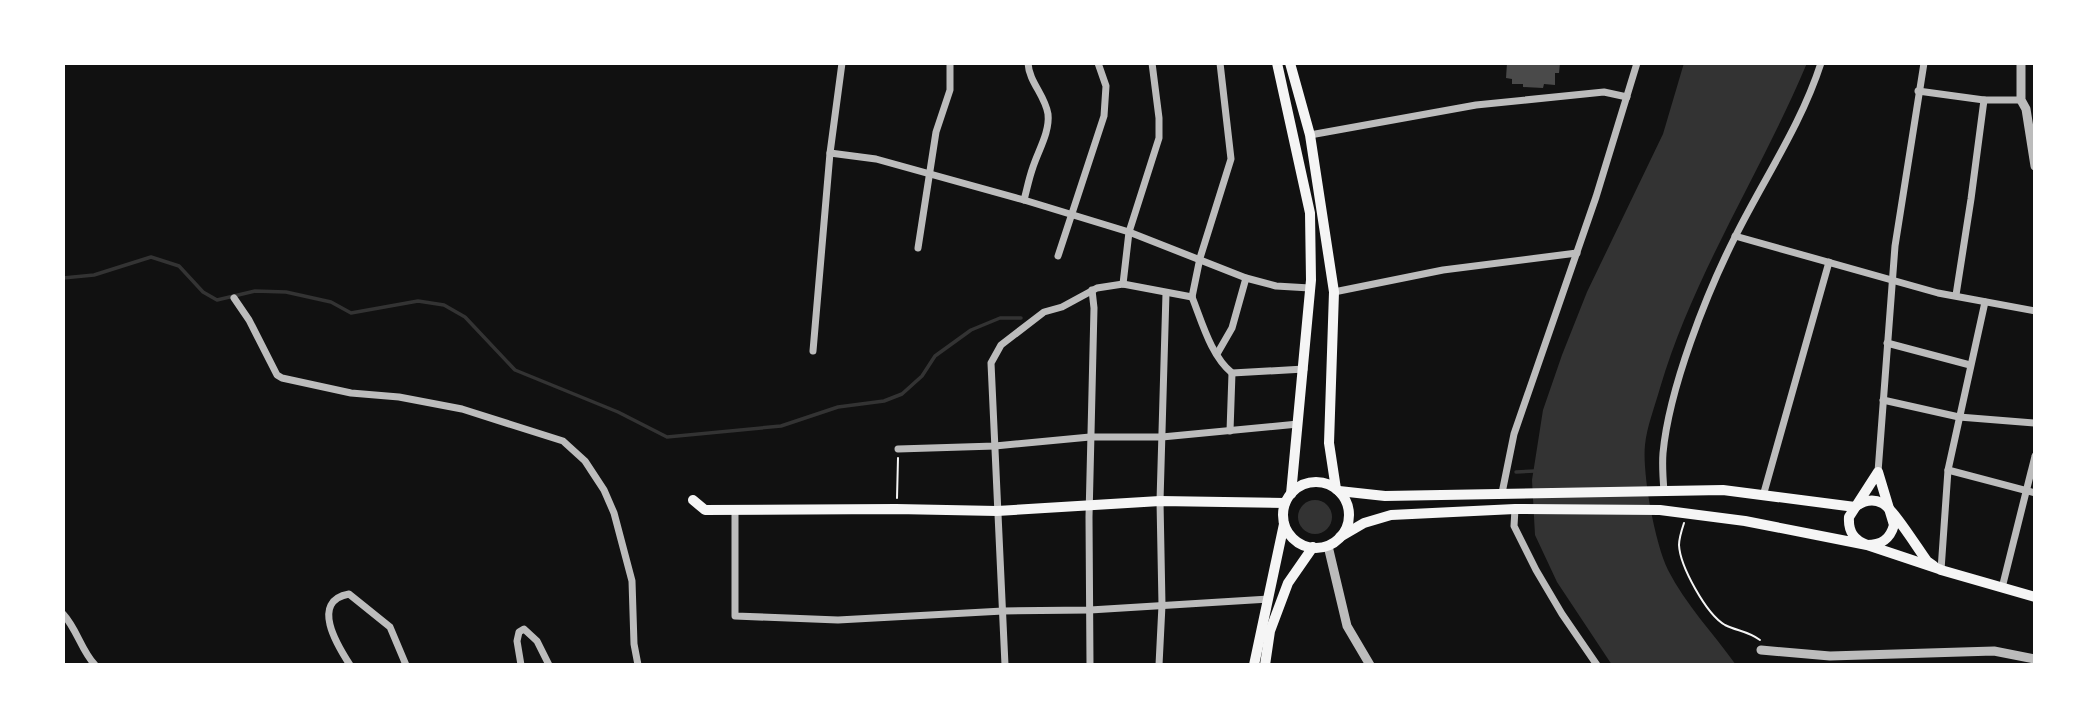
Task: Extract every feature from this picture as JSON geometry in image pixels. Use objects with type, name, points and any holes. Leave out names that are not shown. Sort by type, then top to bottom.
[{"type":"main road","points":[[1277,63],[1310,213],[1310,288],[1304,369],[1288,498],[1282,513],[1284,524],[1295,539],[1313,547],[1328,546],[1364,523],[1391,515],[1515,509],[1660,510],[1686,512],[1867,545],[1881,543],[1894,525],[1878,472]]},
{"type":"main road","points":[[1290,63],[1310,135],[1334,292],[1329,443],[1338,490],[1348,507],[1349,518],[1347,528],[1340,537]]},
{"type":"main road","points":[[1878,472],[1849,517],[1850,532],[1860,542],[1940,570],[2035,597]]},
{"type":"main road","points":[[693,500],[705,510],[997,511],[1160,501],[1288,498],[1308,484],[1318,483],[1338,490],[1385,496],[1723,491],[1855,507],[1862,502],[1875,500],[1886,505],[1927,561],[1940,570]]},
{"type":"main road","points":[[1254,665],[1284,524]]},
{"type":"main road","points":[[1265,665],[1270,631],[1288,583],[1313,547]]},
{"type":"street","points":[[813,351],[830,153],[842,63]]},
{"type":"street","points":[[918,248],[936,132],[950,90],[950,63]]},
{"type":"street","points":[[1024,200],[1045,135],[1048,115],[1044,102],[1028,74],[1028,63]]},
{"type":"street","points":[[1058,256],[1104,116],[1106,86],[1098,63]]},
{"type":"street","points":[[1123,284],[1129,232],[1159,138],[1152,63]]},
{"type":"street","points":[[1220,63],[1231,159],[1200,258],[1192,298],[1217,354],[1226,368],[1233,373],[1304,369]]},
{"type":"street","points":[[1506,493],[1514,433],[1577,253],[1637,63]]},
{"type":"street","points":[[1664,491],[1663,453],[1676,386],[1735,236],[1789,141],[1812,91],[1821,63]]},
{"type":"street","points":[[1878,472],[1895,246],[1924,63]]},
{"type":"street","points":[[2021,63],[2021,100],[2026,109],[2033,140],[2035,166]]},
{"type":"street","points":[[1918,91],[1984,100],[2021,100]]},
{"type":"street","points":[[1310,135],[1476,105],[1604,92],[1627,97]]},
{"type":"street","points":[[1956,295],[1984,100]]},
{"type":"street","points":[[830,153],[876,159],[1070,213],[1200,258],[1246,278],[1276,286],[1310,288]]},
{"type":"street","points":[[1735,236],[1892,281],[2035,311]]},
{"type":"street","points":[[1334,292],[1443,270],[1577,253]]},
{"type":"street","points":[[1763,496],[1829,262]]},
{"type":"street","points":[[1217,354],[1232,328],[1246,278]]},
{"type":"street","points":[[1005,665],[991,363],[1001,345],[1044,312],[1062,307],[1092,289],[1123,284],[1192,298]]},
{"type":"street","points":[[1090,665],[1090,437],[1094,308],[1092,289]]},
{"type":"street","points":[[1159,665],[1166,293]]},
{"type":"street","points":[[234,299],[276,375],[282,378],[351,393],[399,397],[461,409],[563,441],[585,461],[604,490],[614,513],[632,580],[634,644],[638,665]]},
{"type":"street","points":[[1940,570],[1948,470],[1985,302]]},
{"type":"street","points":[[1887,343],[1970,365]]},
{"type":"street","points":[[1230,430],[1233,373]]},
{"type":"street","points":[[1883,400],[1959,416],[2035,423]]},
{"type":"street","points":[[898,449],[995,446],[1090,437],[1162,437],[1298,424]]},
{"type":"street","points":[[2003,588],[2011,545],[2031,492],[2035,456]]},
{"type":"street","points":[[1948,470],[2031,492]]},
{"type":"street","points":[[1515,509],[1514,526],[1536,570],[1597,665]]},
{"type":"street","points":[[735,510],[735,617],[838,620],[1003,611],[1090,610],[1269,599]]},
{"type":"street","points":[[1328,546],[1347,625],[1370,665]]},
{"type":"street","points":[[350,665],[334,638],[328,618],[332,602],[349,594],[390,626],[406,665]]},
{"type":"street","points":[[63,614],[95,665]]},
{"type":"street","points":[[522,665],[517,642],[519,632],[524,629],[537,641],[549,665]]},
{"type":"street","points":[[1760,650],[1830,656],[1994,652],[2035,659]]},
{"type":"path","points":[[896,509],[898,449]]},
{"type":"path","points":[[1686,512],[1679,545],[1695,587],[1719,620],[1728,626],[1744,629],[1760,639],[1760,650]]},
{"type":"shaded area","points":[[1684,63],[1807,63],[1691,304],[1660,388],[1645,445],[1648,490],[1663,558],[1683,595],[1736,665],[1612,665],[1557,582],[1535,535],[1532,480],[1543,410],[1562,355],[1587,292],[1663,134]]},
{"type":"shaded area","points":[[1315,500],[1327,505],[1332,517],[1327,529],[1315,534],[1303,529],[1298,517],[1303,505]]},
{"type":"building","points":[[1507,63],[1560,63],[1559,73],[1555,73],[1555,85],[1544,84],[1543,88],[1512,84],[1512,79],[1506,78]]},
{"type":"waterway","points":[[63,278],[94,275],[151,257],[179,266],[203,292],[217,300],[255,291],[286,292],[331,302],[351,313],[418,301],[444,305],[465,317],[515,370],[618,412],[667,437],[781,426],[838,407],[884,401],[902,394],[922,376],[935,356],[971,330],[1000,318],[1021,318]]},
{"type":"waterway","points":[[1516,472],[1535,471]]}]
